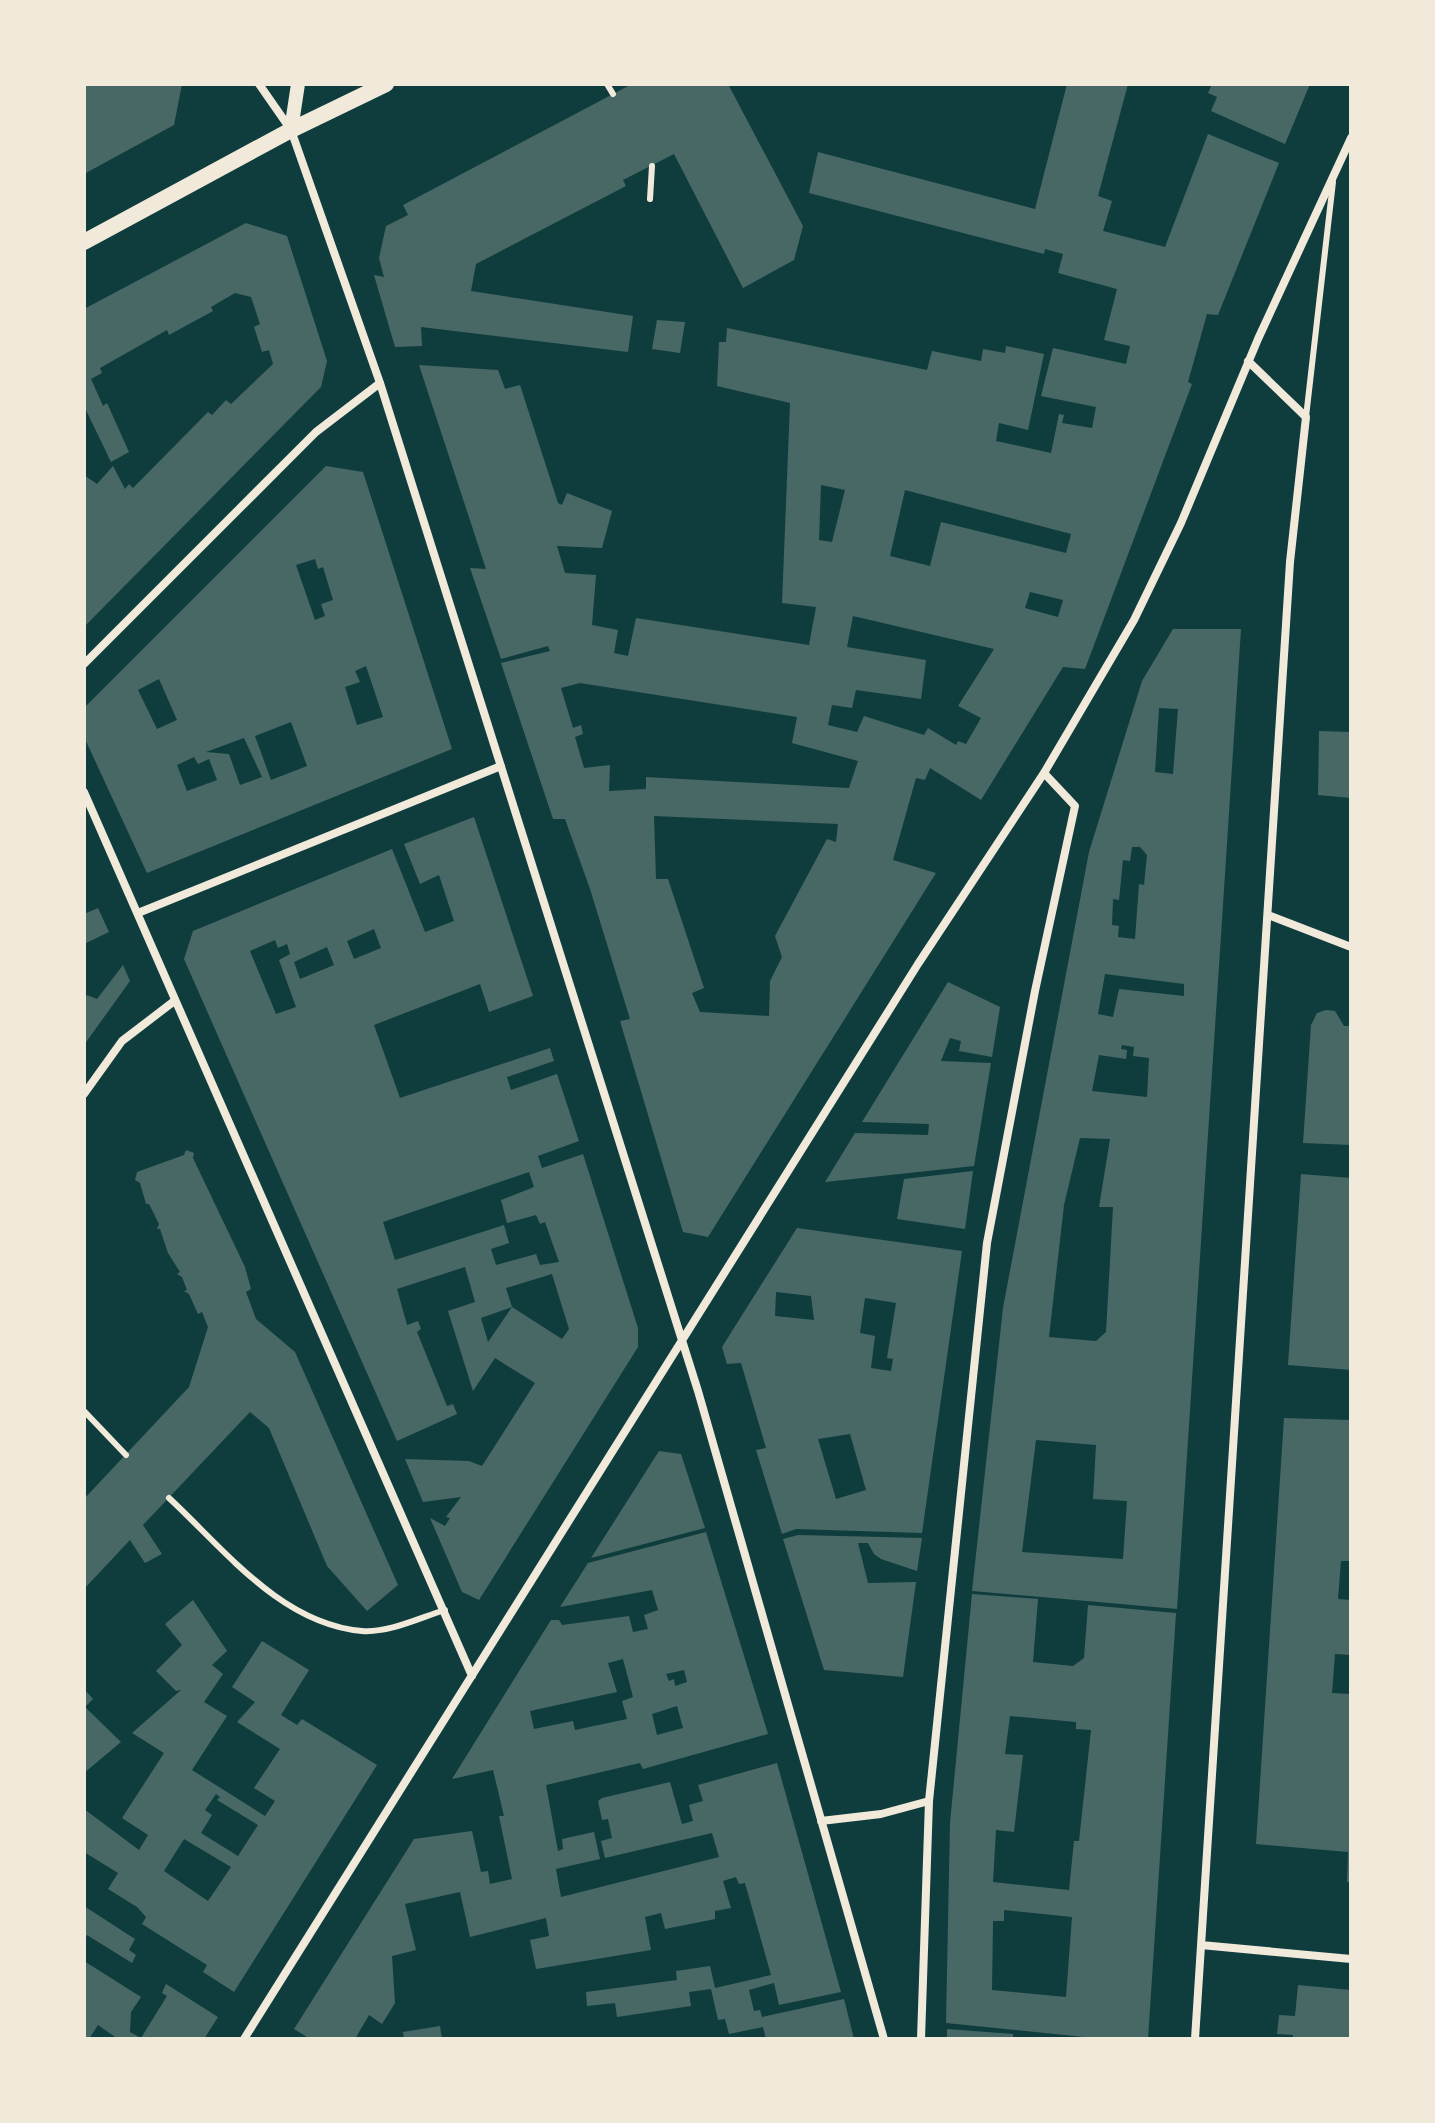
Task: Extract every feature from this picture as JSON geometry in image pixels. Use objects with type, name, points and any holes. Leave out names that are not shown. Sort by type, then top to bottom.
[{"type":"main road","points":[[84,242],[291,130],[386,84]]},
{"type":"street","points":[[259,84],[291,130],[380,383],[682,1339],[884,2039]]},
{"type":"street","points":[[291,130],[298,84]]},
{"type":"street","points":[[244,2039],[918,964],[1044,773],[1134,620],[1181,523],[1248,361],[1351,138]]},
{"type":"street","points":[[1195,2039],[1290,562],[1306,417],[1248,361]]},
{"type":"street","points":[[84,664],[316,432],[380,383]]},
{"type":"street","points":[[138,913],[501,766]]},
{"type":"street","points":[[921,2039],[929,1801],[987,1243],[1035,991],[1075,806],[1044,773]]},
{"type":"street","points":[[84,792],[138,913],[173,1002],[472,1676]]},
{"type":"street","points":[[1268,915],[1351,947]]},
{"type":"street","points":[[84,1094],[122,1041],[173,1002]]},
{"type":"street","points":[[821,1821],[881,1814],[929,1801]]},
{"type":"street","points":[[1201,1945],[1351,1959]]},
{"type":"lane","points":[[607,84],[613,94]]},
{"type":"lane","points":[[650,199],[652,166]]},
{"type":"lane","points":[[1306,417],[1334,176]]},
{"type":"lane","points":[[84,1411],[126,1455]]},
{"type":"lane","points":[[169,1498],[273,1596],[325,1624],[364,1632],[393,1627],[445,1610]]},
{"type":"building","points":[[84,84],[182,84],[174,125],[84,174]]},
{"type":"building","points":[[632,84],[728,84],[803,226],[794,260],[743,288],[674,154],[623,180],[626,186],[476,264],[471,291],[633,316],[628,352],[421,327],[422,346],[395,347],[374,275],[384,277],[379,258],[386,226],[408,215],[403,205]]},
{"type":"building","points":[[1067,84],[1128,84],[1098,196],[1112,201],[1103,231],[1165,247],[1208,134],[1279,163],[1218,315],[1207,314],[1188,382],[1192,384],[1085,669],[1063,667],[981,800],[930,768],[925,780],[916,778],[893,860],[936,873],[708,1237],[683,1232],[620,1021],[630,1019],[590,889],[565,819],[553,819],[501,663],[550,651],[548,646],[501,659],[470,568],[486,569],[419,365],[498,370],[505,389],[520,385],[558,503],[562,505],[567,493],[612,511],[602,548],[557,546],[565,573],[596,575],[592,625],[618,630],[614,653],[628,656],[636,618],[809,645],[816,607],[782,603],[790,403],[717,386],[719,342],[726,342],[727,328],[927,370],[932,351],[981,361],[983,349],[1005,353],[1006,346],[1044,354],[1028,430],[999,423],[996,441],[1051,453],[1059,414],[1064,415],[1062,423],[1092,428],[1096,407],[1041,396],[1053,348],[1126,364],[1130,346],[1104,340],[1117,289],[1058,273],[1063,254],[1045,249],[1044,254],[809,193],[818,152],[1035,209]],"holes":[[[821,485],[845,490],[832,542],[819,540]],[[905,490],[1071,534],[1066,553],[941,522],[930,566],[890,556]],[[1030,592],[1063,600],[1058,617],[1025,608]],[[853,616],[994,649],[958,706],[981,718],[966,744],[958,741],[956,745],[928,728],[924,735],[864,716],[857,732],[828,725],[832,705],[852,708],[856,690],[921,699],[926,660],[847,647]],[[580,683],[797,717],[792,743],[858,761],[849,788],[646,777],[646,789],[609,791],[610,765],[584,768],[575,737],[583,734],[581,725],[573,728],[561,688]],[[654,816],[838,824],[836,842],[827,839],[775,936],[782,957],[770,981],[769,1016],[700,1012],[692,993],[704,988],[668,879],[656,879]]]},
{"type":"building","points":[[1212,84],[1310,84],[1285,144],[1211,111],[1217,97],[1208,93]]},
{"type":"building","points":[[246,223],[287,236],[327,361],[321,387],[84,627],[84,475],[97,484],[113,466],[125,489],[129,484],[133,488],[208,412],[212,415],[226,400],[231,404],[273,364],[269,350],[262,352],[254,327],[260,324],[251,297],[235,293],[211,307],[213,311],[169,335],[167,330],[100,368],[102,373],[91,379],[103,406],[107,403],[129,452],[111,462],[84,406],[84,309]]},
{"type":"building","points":[[657,320],[685,322],[680,353],[652,349]]},
{"type":"building","points":[[326,466],[363,472],[452,749],[147,873],[84,737],[84,708]],"holes":[[[315,559],[318,569],[323,567],[333,600],[321,604],[325,616],[315,620],[296,565]],[[366,666],[383,717],[357,725],[345,687],[360,682],[355,671]],[[159,679],[177,720],[157,729],[138,690]],[[291,722],[307,766],[271,780],[255,736]],[[244,738],[262,777],[240,785],[229,754],[206,752]],[[194,757],[198,764],[209,759],[217,780],[187,791],[177,765]]]},
{"type":"building","points":[[1173,629],[1241,629],[1177,1609],[972,1591],[1003,1308],[1089,852],[1142,681]],"holes":[[[1159,708],[1178,709],[1173,774],[1155,772]],[[1132,847],[1140,847],[1147,855],[1144,885],[1139,884],[1135,939],[1118,937],[1119,926],[1112,925],[1113,899],[1119,900],[1123,860],[1130,861]],[[1105,974],[1184,984],[1184,996],[1119,989],[1113,1017],[1098,1014]],[[1122,1045],[1134,1047],[1133,1056],[1149,1058],[1147,1097],[1092,1091],[1099,1055],[1126,1059],[1127,1050],[1121,1049]],[[1080,1138],[1110,1139],[1099,1207],[1113,1207],[1106,1332],[1096,1341],[1049,1337],[1064,1205]],[[1036,1440],[1096,1445],[1093,1499],[1127,1501],[1123,1559],[1022,1552]]]},
{"type":"building","points":[[1319,731],[1351,732],[1351,798],[1318,795]]},
{"type":"building","points":[[474,817],[533,996],[489,1012],[480,984],[374,1025],[400,1098],[550,1048],[554,1061],[507,1077],[511,1090],[557,1074],[579,1141],[538,1156],[542,1168],[583,1154],[638,1328],[638,1347],[479,1600],[462,1592],[430,1518],[445,1526],[450,1518],[446,1517],[461,1497],[423,1502],[405,1459],[469,1461],[482,1466],[535,1383],[495,1358],[473,1391],[448,1311],[475,1302],[465,1267],[397,1289],[407,1325],[418,1321],[421,1329],[417,1332],[447,1406],[453,1404],[457,1414],[397,1441],[184,959],[193,931],[392,849],[425,932],[454,921],[439,875],[420,884],[404,844]],"holes":[[[374,929],[381,948],[354,959],[347,941]],[[275,940],[278,948],[287,944],[290,954],[279,960],[296,1007],[276,1014],[250,951]],[[327,947],[334,965],[300,979],[294,962]],[[529,1172],[534,1187],[501,1200],[507,1223],[536,1215],[540,1224],[545,1222],[559,1262],[540,1265],[536,1254],[496,1265],[491,1249],[509,1243],[504,1225],[395,1260],[383,1222]],[[552,1274],[569,1329],[562,1339],[512,1307],[506,1288]],[[512,1307],[488,1342],[481,1318]]]},
{"type":"building","points":[[98,908],[109,932],[84,944],[84,914]]},
{"type":"building","points":[[123,965],[130,981],[84,1045],[84,1000],[87,995],[97,999]]},
{"type":"building","points":[[948,982],[1000,1007],[992,1057],[959,1051],[961,1041],[950,1038],[941,1061],[991,1063],[974,1166],[825,1182],[855,1133],[928,1135],[929,1124],[862,1122]]},
{"type":"building","points":[[1335,1011],[1344,1026],[1351,1026],[1351,1145],[1303,1143],[1311,1025],[1317,1013]]},
{"type":"building","points":[[186,1150],[194,1153],[193,1158],[245,1267],[251,1289],[246,1292],[256,1319],[295,1352],[398,1585],[367,1611],[327,1566],[269,1428],[250,1412],[143,1525],[162,1554],[145,1563],[130,1540],[84,1589],[84,1499],[189,1387],[208,1327],[202,1312],[198,1314],[189,1294],[184,1291],[187,1290],[182,1277],[177,1274],[180,1272],[168,1253],[160,1229],[157,1229],[159,1224],[149,1204],[146,1204],[140,1183],[135,1180],[137,1172],[184,1155]]},
{"type":"building","points":[[973,1171],[965,1229],[897,1219],[904,1179]]},
{"type":"building","points":[[1301,1174],[1351,1178],[1351,1370],[1288,1365]]},
{"type":"building","points":[[797,1228],[962,1251],[922,1533],[796,1529],[782,1534],[756,1450],[766,1448],[741,1363],[727,1364],[722,1347]],"holes":[[[776,1292],[811,1296],[814,1320],[775,1316]],[[865,1298],[896,1303],[887,1358],[893,1359],[891,1371],[871,1368],[875,1336],[860,1333]],[[850,1434],[866,1490],[836,1499],[818,1439]]]},
{"type":"building","points":[[1284,1418],[1351,1420],[1351,1561],[1341,1561],[1338,1599],[1351,1600],[1351,1655],[1335,1654],[1332,1693],[1351,1694],[1351,1882],[1347,1882],[1348,1852],[1256,1844]]},
{"type":"building","points":[[659,1451],[681,1454],[705,1528],[591,1558]]},
{"type":"building","points":[[706,1532],[768,1734],[643,1769],[640,1763],[546,1785],[558,1851],[563,1849],[562,1839],[594,1832],[600,1859],[556,1869],[561,1897],[719,1857],[712,1833],[605,1858],[601,1841],[612,1838],[608,1819],[602,1820],[598,1801],[602,1798],[670,1782],[682,1824],[693,1821],[689,1805],[703,1801],[698,1785],[777,1763],[841,1992],[779,2005],[774,1983],[749,1990],[754,2011],[760,2010],[762,2017],[844,1999],[854,2039],[766,2039],[763,2027],[729,2034],[725,2019],[718,2020],[711,1989],[689,1992],[691,2006],[617,2017],[615,2003],[587,2006],[586,1992],[677,1980],[676,1971],[710,1966],[715,1988],[771,1975],[745,1883],[739,1884],[736,1877],[723,1881],[731,1908],[715,1911],[715,1919],[665,1929],[661,1913],[645,1917],[651,1950],[536,1969],[530,1940],[549,1936],[546,1918],[470,1937],[460,1892],[405,1904],[416,1950],[392,1956],[395,2003],[382,2024],[369,2015],[355,2039],[310,2039],[294,2029],[414,1839],[472,1831],[481,1872],[488,1871],[490,1884],[512,1879],[499,1816],[504,1816],[493,1770],[452,1779],[551,1620],[559,1620],[562,1625],[629,1616],[633,1632],[648,1629],[644,1615],[658,1610],[652,1590],[560,1607],[588,1563]],"holes":[[[623,1659],[633,1697],[622,1701],[627,1719],[575,1730],[573,1721],[534,1729],[530,1711],[617,1692],[608,1663]],[[684,1670],[687,1682],[675,1686],[674,1679],[669,1681],[666,1674]],[[677,1706],[683,1728],[657,1735],[652,1714]]]},
{"type":"building","points":[[798,1535],[922,1538],[917,1571],[881,1559],[868,1543],[858,1543],[868,1583],[916,1582],[903,1677],[824,1670],[783,1539]]},
{"type":"building","points":[[972,1594],[1038,1599],[1033,1662],[1073,1666],[1084,1658],[1088,1605],[1176,1613],[1148,2039],[1104,2039],[946,2023],[950,1823]],"holes":[[[1010,1716],[1076,1722],[1076,1729],[1091,1730],[1079,1841],[1074,1841],[1069,1890],[993,1882],[996,1830],[1014,1832],[1023,1755],[1005,1754]],[[1004,1910],[1072,1917],[1066,1997],[992,1990],[993,1921],[1004,1921]]]},
{"type":"building","points":[[193,1600],[227,1651],[212,1665],[223,1674],[204,1702],[227,1716],[192,1770],[265,1816],[275,1801],[254,1788],[280,1749],[237,1722],[255,1702],[232,1687],[262,1641],[309,1670],[281,1715],[297,1725],[302,1719],[377,1765],[234,1992],[203,1972],[207,1965],[142,1924],[146,1917],[137,1907],[108,1889],[118,1873],[84,1852],[84,1809],[139,1850],[148,1835],[122,1818],[164,1753],[132,1733],[181,1690],[176,1691],[156,1671],[182,1645],[165,1624]],"holes":[[[216,1794],[220,1797],[217,1800],[258,1825],[238,1856],[201,1833],[212,1815],[205,1810]],[[184,1839],[231,1867],[208,1901],[164,1871]]]},
{"type":"building","points":[[84,1689],[93,1699],[85,1707],[121,1742],[84,1773]]},
{"type":"building","points":[[84,1906],[135,1939],[129,1950],[136,1955],[132,1963],[87,1935],[84,1941]]},
{"type":"building","points":[[84,1961],[141,1997],[131,2012],[130,2032],[141,2038],[167,1996],[162,1993],[166,1984],[218,2017],[204,2039],[118,2039],[98,2025],[89,2039],[84,2039]]},
{"type":"building","points":[[1298,1985],[1351,1990],[1351,2039],[1293,2039],[1293,2035],[1277,2034],[1279,2015],[1295,2016]]},
{"type":"building","points":[[440,2026],[442,2039],[404,2039],[403,2032]]},
{"type":"building","points":[[947,2029],[1013,2034],[1013,2039],[947,2039]]}]
